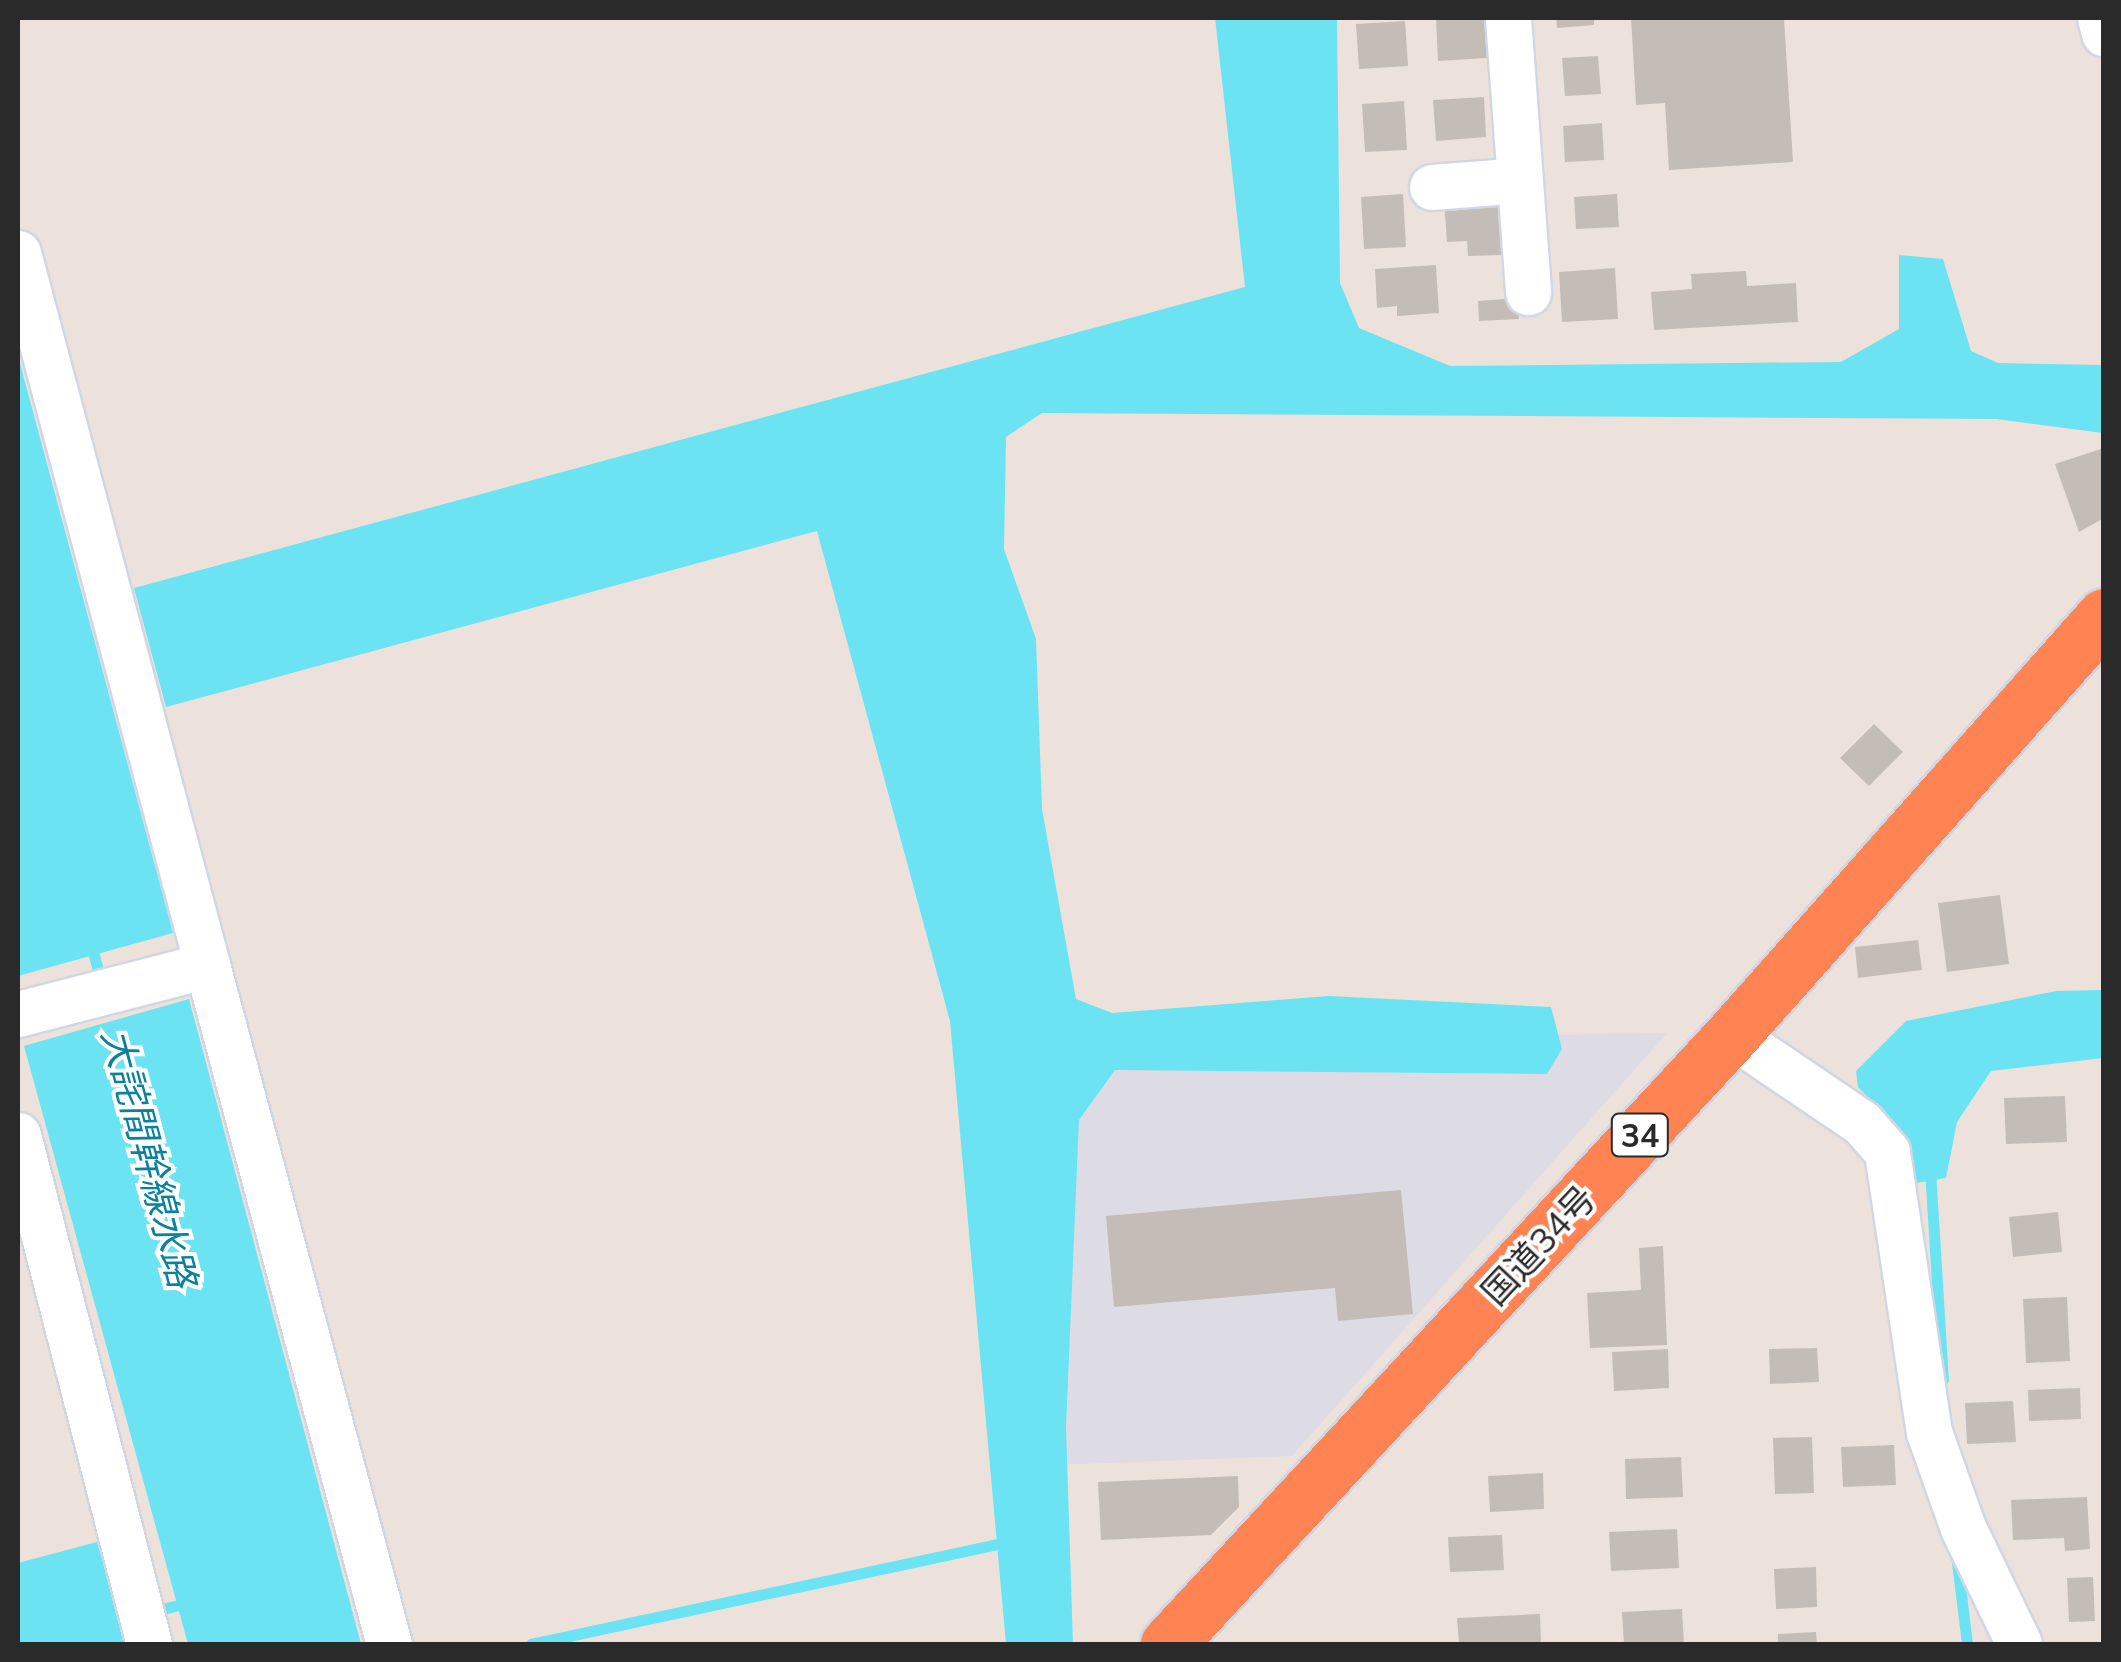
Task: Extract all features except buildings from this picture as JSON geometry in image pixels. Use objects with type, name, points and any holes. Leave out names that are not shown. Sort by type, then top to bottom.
[{"type":"highway","name":"国道34号","points":[[1168,1644],[1732,1035],[2104,616]]},
{"type":"street","points":[[1508,18],[1528,292]]},
{"type":"street","points":[[2100,18],[2104,33]]},
{"type":"street","points":[[1432,187],[1520,180]]},
{"type":"street","points":[[18,253],[390,1644]]},
{"type":"street","points":[[18,1014],[207,965]]},
{"type":"street","points":[[1732,1035],[1862,1123],[1887,1152],[1929,1432],[1963,1528],[2019,1644]]},
{"type":"street","points":[[18,1135],[144,1622]]},
{"type":"shaded area","points":[[1667,1033],[1292,1456],[1055,1465],[1048,1043]]},
{"type":"water","points":[[1215,18],[1337,18],[1340,283],[1359,328],[1450,366],[1841,362],[1899,329],[1899,255],[1943,259],[1971,351],[1998,363],[2103,365],[2103,433],[1996,419],[1042,413],[1006,437],[1004,549],[1036,639],[1042,809],[1076,999],[1112,1013],[1329,996],[1551,1007],[1562,1049],[1547,1074],[1115,1070],[1079,1120],[1066,1427],[1073,1644],[1006,1644],[950,1021],[817,531],[166,707],[134,588],[1245,287]]},
{"type":"water","points":[[18,356],[173,933],[18,976]]},
{"type":"water","points":[[2103,990],[2103,1058],[1991,1071],[1957,1122],[1946,1178],[1916,1183],[1901,1130],[1858,1087],[1856,1071],[1906,1021],[2056,991]]},
{"type":"water","points":[[189,999],[361,1644],[188,1644],[24,1046]]},
{"type":"water","points":[[97,1542],[127,1644],[18,1644],[18,1563]]},
{"type":"waterway","name":"大詫間幹線水路","points":[[90,941],[101,981]]},
{"type":"waterway","points":[[1930,1169],[1943,1380]]},
{"type":"waterway","points":[[531,1644],[1011,1541]]},
{"type":"waterway","points":[[1957,1562],[1967,1644]]},
{"type":"waterway","points":[[150,1612],[191,1602]]}]
